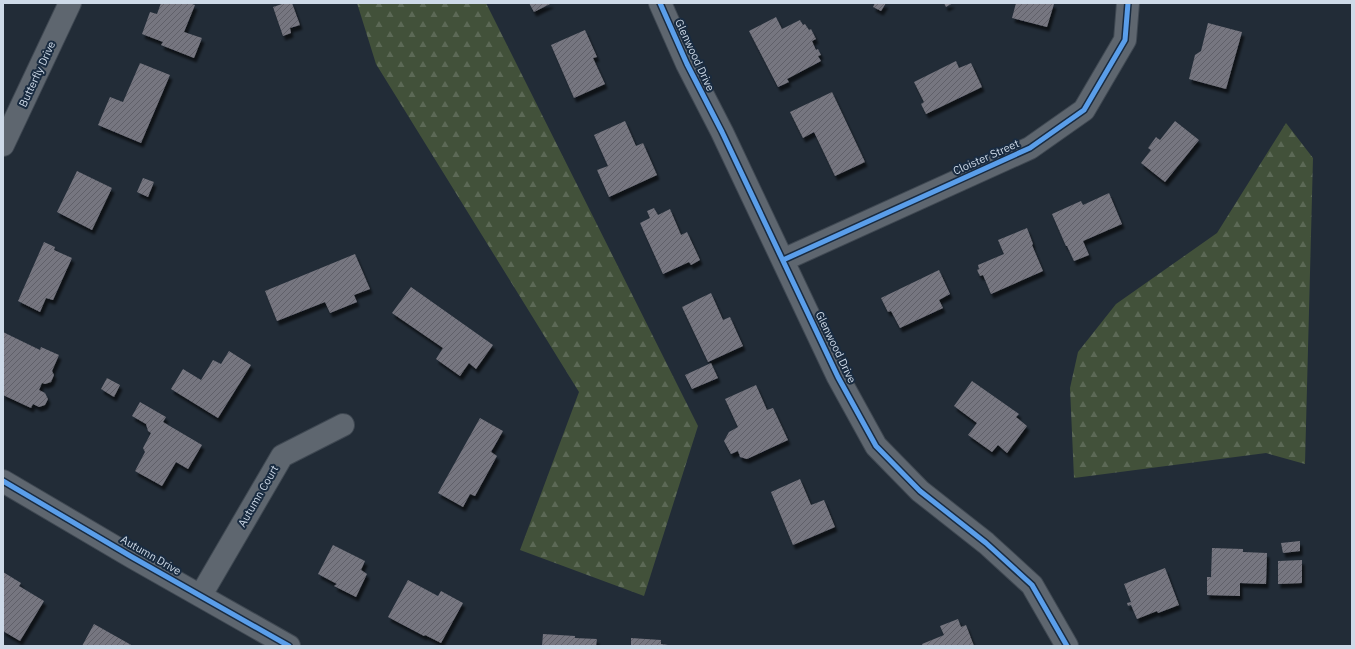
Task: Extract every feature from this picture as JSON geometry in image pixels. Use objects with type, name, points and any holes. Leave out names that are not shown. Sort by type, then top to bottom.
[{"type":"street","name":"Butterfly Drive","points":[[3,145],[70,3]]},
{"type":"street","name":"Glenwood Drive","points":[[660,3],[687,64],[722,132],[746,186],[783,260],[838,377],[876,446],[920,491],[986,543],[1032,585],[1067,646]]},
{"type":"street","name":"Cloister Street","points":[[783,260],[1030,148],[1084,110],[1125,40],[1128,3]]},
{"type":"street","name":"Autumn Court","points":[[201,595],[282,456],[343,425]]},
{"type":"street","name":"Autumn Drive","points":[[3,481],[289,646]]},
{"type":"green space","points":[[357,3],[486,3],[698,426],[644,596],[520,550],[579,392],[376,64]]},
{"type":"green space","points":[[1286,123],[1313,158],[1305,464],[1266,453],[1074,478],[1070,388],[1078,352],[1116,304],[1217,233]]},
{"type":"building","points":[[161,3],[189,3],[195,5],[184,32],[202,38],[194,58],[161,45],[163,42],[142,34],[150,12],[157,14]]},
{"type":"building","points":[[285,3],[292,3],[300,25],[290,28],[291,33],[283,36],[273,7]]},
{"type":"building","points":[[529,3],[552,3],[534,12]]},
{"type":"building","points":[[875,3],[886,3],[881,11],[873,7]]},
{"type":"building","points":[[944,3],[953,3],[946,7]]},
{"type":"building","points":[[1016,3],[1054,4],[1047,27],[1012,18]]},
{"type":"building","points":[[776,17],[782,29],[800,20],[809,30],[811,29],[816,39],[812,41],[816,50],[818,49],[821,55],[818,56],[821,61],[787,79],[789,82],[778,87],[749,31]]},
{"type":"building","points":[[1208,23],[1242,32],[1226,89],[1189,79],[1195,55],[1201,51]]},
{"type":"building","points":[[585,30],[597,57],[593,58],[605,84],[574,98],[551,45]]},
{"type":"building","points":[[956,61],[959,68],[971,63],[982,87],[926,114],[921,104],[924,102],[914,82]]},
{"type":"building","points":[[140,63],[170,75],[141,143],[98,125],[110,97],[123,102]]},
{"type":"building","points":[[832,92],[865,162],[835,176],[814,132],[803,138],[790,112]]},
{"type":"building","points":[[625,121],[636,146],[643,143],[657,175],[609,197],[597,170],[608,166],[594,135]]},
{"type":"building","points":[[1175,121],[1199,140],[1165,182],[1141,163],[1151,150],[1148,148],[1156,137],[1160,140]]},
{"type":"building","points":[[77,171],[112,188],[92,230],[57,212]]},
{"type":"building","points":[[143,178],[154,182],[148,197],[137,192]]},
{"type":"building","points":[[1109,193],[1122,224],[1083,241],[1089,255],[1074,261],[1052,214],[1081,201],[1083,205]]},
{"type":"building","points":[[654,208],[658,215],[670,209],[681,235],[687,232],[700,260],[691,265],[689,262],[663,274],[640,223],[650,218],[647,211]]},
{"type":"building","points":[[1027,228],[1033,244],[1032,245],[1043,271],[991,294],[983,275],[980,276],[977,270],[979,269],[978,265],[1004,254],[998,240]]},
{"type":"building","points":[[44,242],[55,247],[54,250],[72,258],[53,300],[46,298],[40,312],[18,301]]},
{"type":"building","points":[[355,254],[370,289],[354,295],[357,302],[330,313],[325,302],[277,321],[265,291]]},
{"type":"building","points":[[939,270],[950,294],[939,300],[943,308],[900,328],[891,311],[888,312],[881,298]]},
{"type":"building","points":[[411,287],[493,345],[476,369],[469,363],[460,376],[436,359],[443,348],[392,313]]},
{"type":"building","points":[[711,293],[723,320],[730,317],[743,346],[708,362],[682,307]]},
{"type":"building","points":[[3,332],[40,350],[41,347],[59,355],[52,371],[54,375],[51,382],[45,384],[42,383],[39,390],[45,393],[48,399],[45,405],[39,407],[33,404],[31,408],[3,395]]},
{"type":"building","points":[[229,351],[251,365],[218,418],[171,389],[183,369],[201,380],[213,360],[221,364]]},
{"type":"building","points":[[711,363],[718,378],[692,389],[685,375]]},
{"type":"building","points":[[107,378],[120,385],[114,397],[101,389]]},
{"type":"building","points":[[972,381],[1019,414],[1016,417],[1027,426],[1007,453],[998,445],[992,452],[968,435],[977,423],[954,406]]},
{"type":"building","points":[[756,385],[767,410],[773,408],[788,440],[747,459],[740,457],[738,451],[731,454],[724,441],[729,432],[738,427],[725,399]]},
{"type":"building","points":[[140,402],[166,417],[163,422],[202,445],[188,469],[176,462],[162,486],[135,471],[145,452],[143,448],[151,433],[148,431],[146,424],[132,416]]},
{"type":"building","points":[[480,418],[503,431],[491,452],[497,456],[475,496],[470,494],[463,507],[438,493]]},
{"type":"building","points":[[800,479],[811,505],[824,500],[835,527],[793,545],[771,492]]},
{"type":"building","points":[[1300,541],[1300,551],[1283,553],[1281,543]]},
{"type":"building","points":[[333,545],[365,561],[361,570],[367,574],[356,597],[334,586],[337,584],[318,574]]},
{"type":"building","points":[[1212,548],[1243,549],[1243,552],[1267,553],[1266,584],[1240,583],[1240,596],[1207,595],[1207,577],[1211,577]]},
{"type":"building","points":[[1302,560],[1302,583],[1278,584],[1278,561]]},
{"type":"building","points":[[1165,568],[1179,605],[1158,613],[1157,611],[1137,619],[1131,605],[1128,606],[1127,603],[1131,602],[1124,584]]},
{"type":"building","points":[[3,572],[21,583],[19,586],[44,601],[20,641],[3,631]]},
{"type":"building","points":[[408,580],[438,596],[441,591],[463,603],[441,643],[425,635],[424,636],[388,617]]},
{"type":"building","points":[[958,619],[961,627],[966,625],[974,646],[923,646],[922,644],[944,635],[940,626]]},
{"type":"building","points":[[94,624],[133,646],[82,646]]},
{"type":"building","points":[[543,634],[597,639],[596,646],[542,646]]},
{"type":"building","points":[[631,638],[661,640],[661,644],[668,646],[631,646]]},
{"type":"cycle path","points":[[660,3],[687,64],[722,132],[838,377],[876,446],[920,491],[986,543],[1032,585],[1067,646]]},
{"type":"cycle path","points":[[783,260],[1030,148],[1084,110],[1125,40],[1128,3]]},
{"type":"cycle path","points":[[3,481],[132,557],[289,646]]}]
